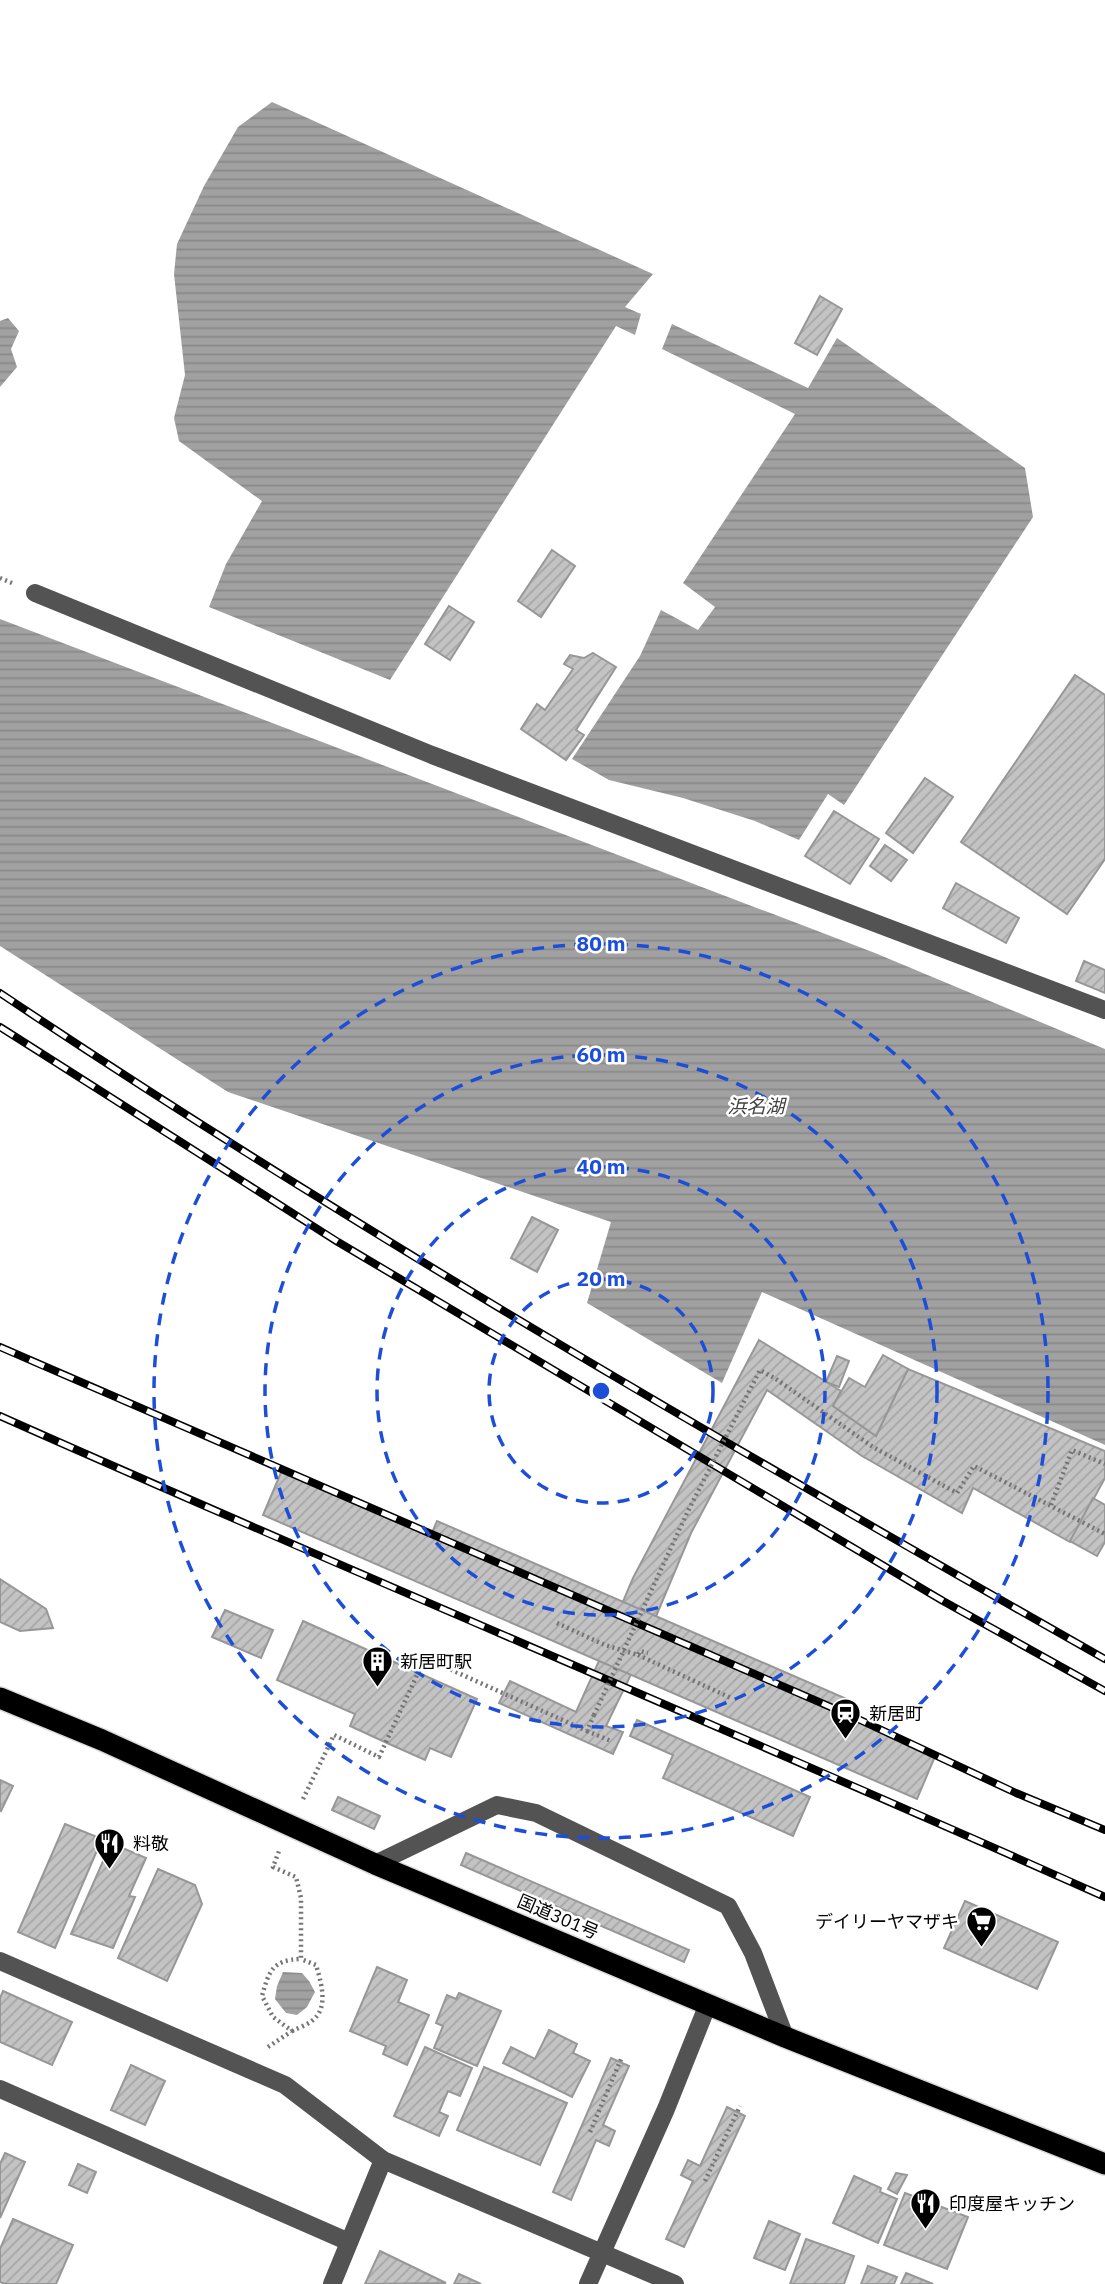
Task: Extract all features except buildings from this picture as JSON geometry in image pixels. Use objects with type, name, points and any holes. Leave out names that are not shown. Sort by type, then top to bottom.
[{"type":"highway","name":"国道301号","points":[[0,1698],[102,1740],[375,1864],[785,2037],[1105,2164]]},
{"type":"street","points":[[35,593],[445,760],[1105,1010]]},
{"type":"street","points":[[375,1864],[497,1805],[536,1813],[728,1906],[753,1954],[785,2037]]},
{"type":"street","points":[[0,1961],[285,2085],[383,2160],[675,2284]]},
{"type":"street","points":[[588,2284],[666,2109],[708,2004]]},
{"type":"street","points":[[0,2090],[349,2242]]},
{"type":"street","points":[[332,2284],[383,2160]]},
{"type":"path","points":[[587,1731],[688,1513],[760,1370],[873,1447],[957,1493],[974,1466],[1105,1534]]},
{"type":"path","points":[[1051,1505],[1072,1450],[1105,1464]]},
{"type":"path","points":[[556,1623],[604,1645],[638,1655],[731,1698]]},
{"type":"path","points":[[638,1655],[640,1650],[648,1653]]},
{"type":"path","points":[[508,1696],[611,1741]]},
{"type":"path","points":[[292,2031],[315,2019],[323,2002],[322,1983],[316,1965],[301,1959]]},
{"type":"path","points":[[590,2132],[622,2057]]},
{"type":"path","points":[[705,2181],[740,2106]]},
{"type":"water","points":[[272,102],[653,274],[625,307],[641,314],[635,335],[616,326],[390,680],[209,607],[226,564],[262,501],[179,441],[174,418],[185,375],[174,274],[177,244],[204,186],[238,127]]},
{"type":"water","points":[[8,318],[19,331],[11,349],[17,367],[0,387],[0,321]]},
{"type":"water","points":[[672,324],[808,388],[837,338],[1025,468],[1033,517],[844,805],[828,794],[799,840],[755,821],[683,798],[609,780],[572,759],[640,656],[661,610],[698,630],[715,607],[683,583],[795,414],[662,349]]},
{"type":"water","name":"浜名湖","points":[[0,619],[875,953],[1105,1049],[1105,1445],[762,1292],[722,1383],[587,1303],[611,1222],[228,1092],[0,946]]},
{"type":"water","points":[[283,1972],[302,1973],[315,1992],[307,2007],[297,2015],[286,2013],[275,1999]]},
{"type":"railway","points":[[0,993],[135,1082],[408,1253],[685,1418],[1105,1659]]},
{"type":"railway","points":[[0,1027],[338,1242],[943,1601],[1105,1691]]},
{"type":"railway","points":[[0,1347],[856,1718],[1016,1793],[1105,1830]]},
{"type":"railway","points":[[0,1416],[1105,1897]]},
{"type":"place","name":"新居町駅","points":[[377,1689]]},
{"type":"place","name":"新居町","points":[[846,1741]]},
{"type":"place","name":"料敬","points":[[110,1871]]},
{"type":"place","name":"デイリーヤマザキ","points":[[982,1949]]},
{"type":"place","name":"印度屋キッチン","points":[[926,2231]]}]
